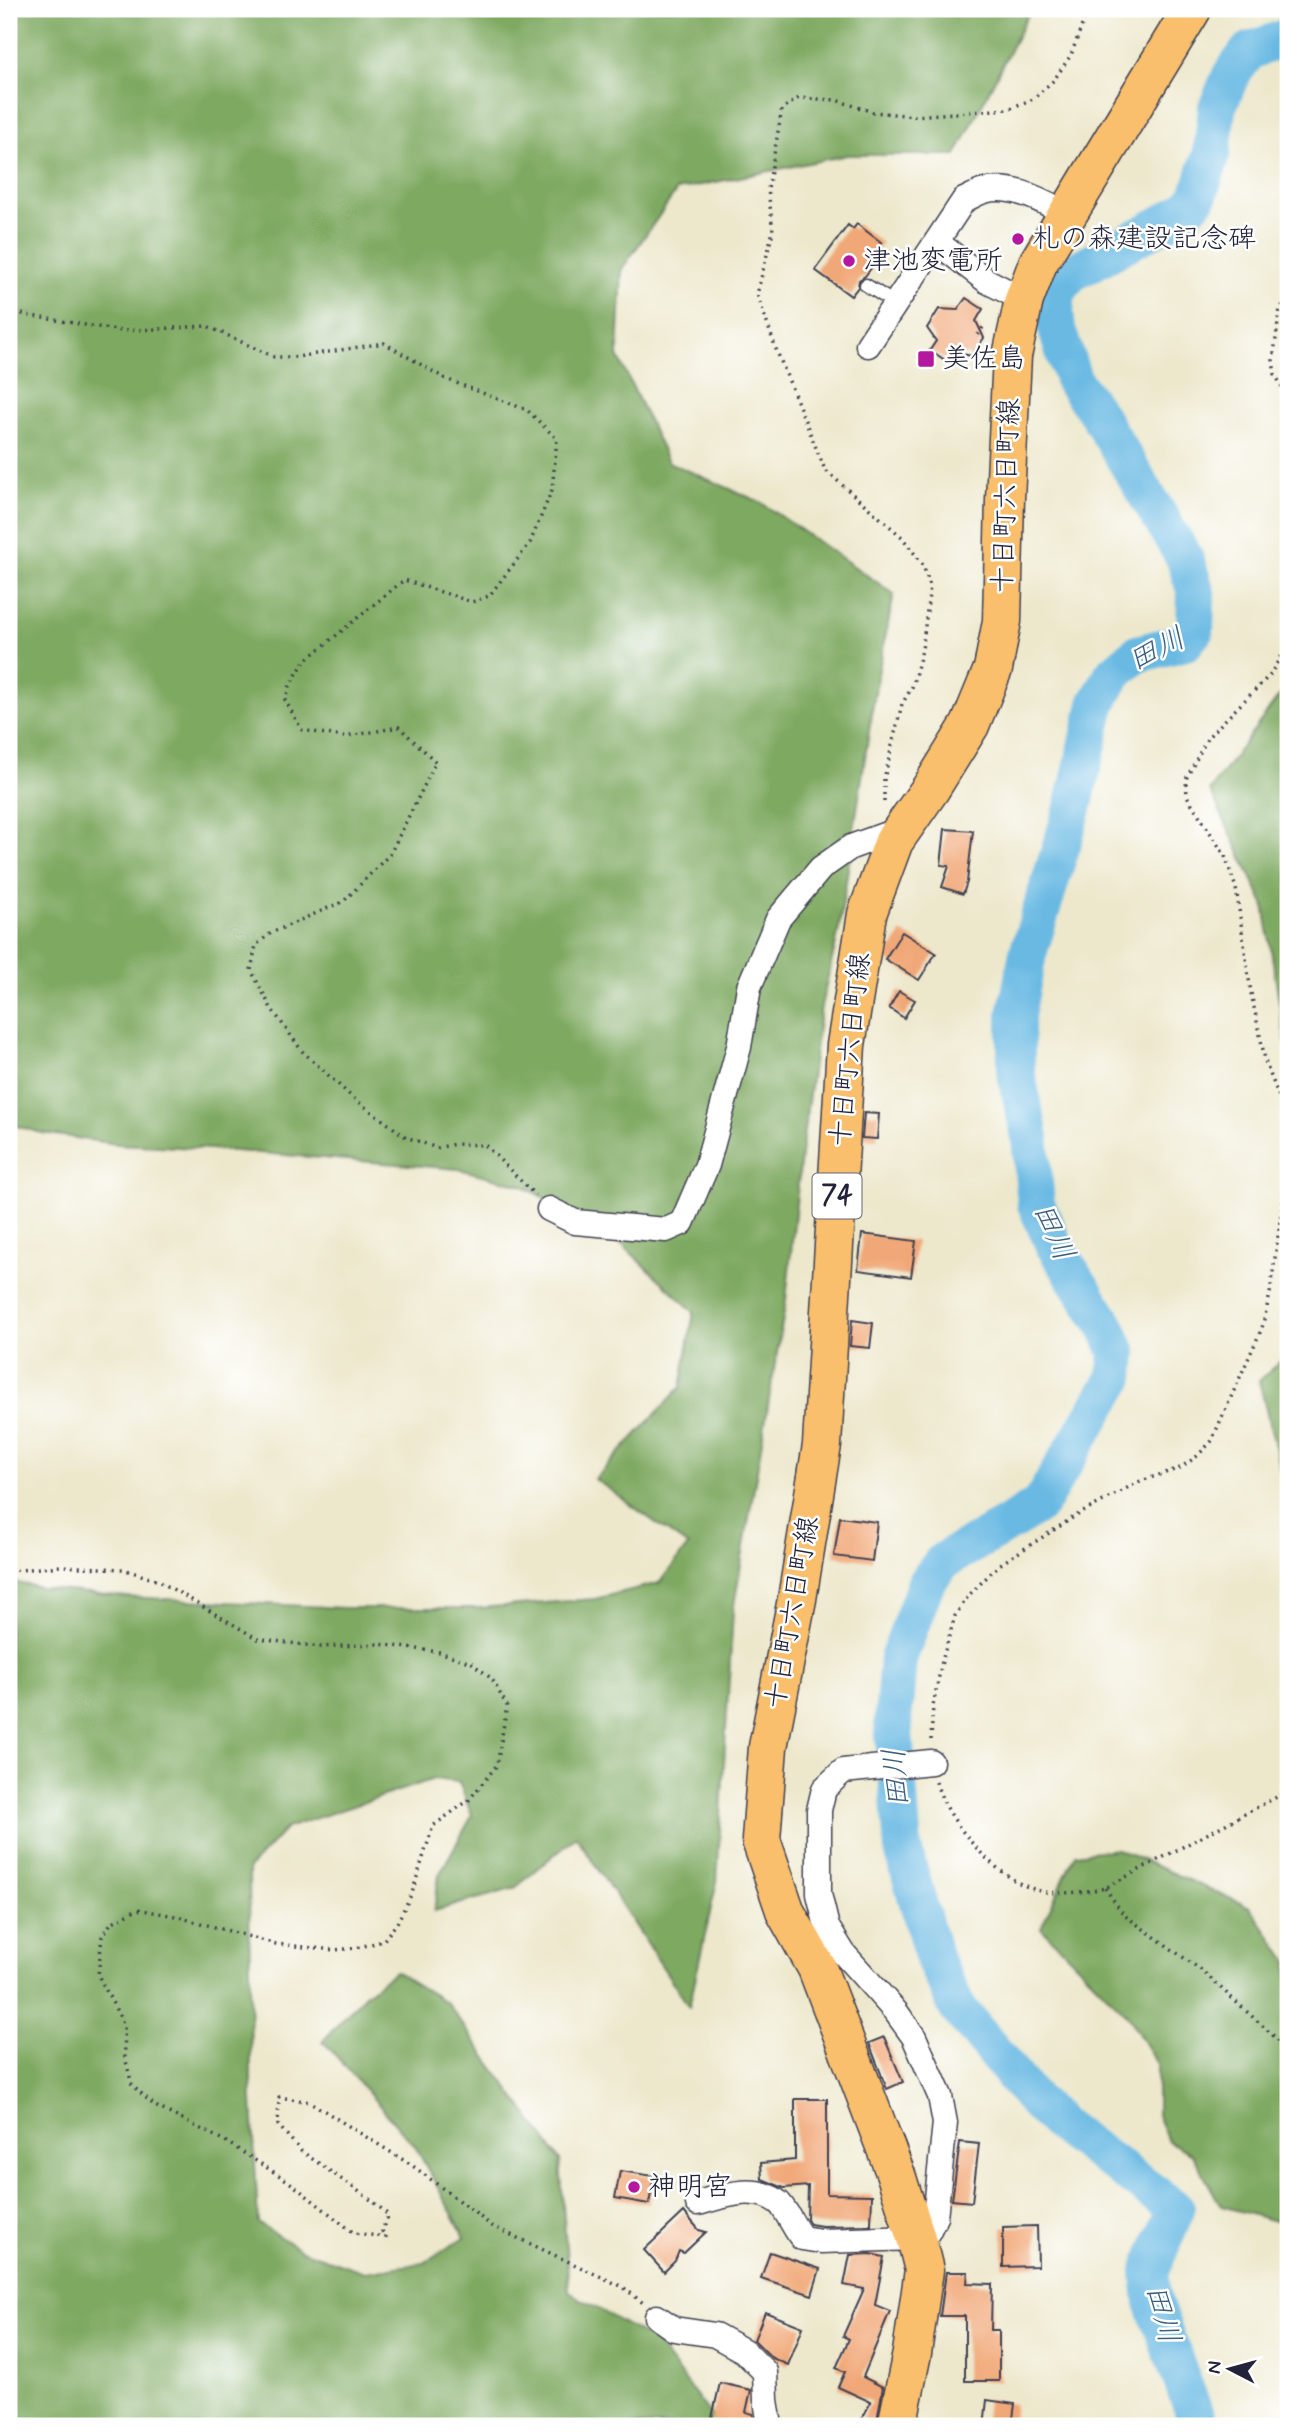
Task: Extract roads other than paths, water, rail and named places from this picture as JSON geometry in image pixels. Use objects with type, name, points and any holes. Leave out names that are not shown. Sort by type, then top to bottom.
[{"type":"main road","name":"十日町六日町線","points":[[897,2426],[912,2353],[924,2270],[896,2175],[817,1968],[786,1913],[761,1840],[768,1747],[797,1599],[822,1445],[846,1045],[867,914],[889,838],[931,789],[970,725],[993,670],[1002,621],[1012,356],[1024,300],[1038,263],[1192,9]]},
{"type":"street","points":[[868,345],[964,200],[985,190],[1004,190],[1030,195],[1068,214]]},
{"type":"street","points":[[938,243],[987,281],[1024,300]]},
{"type":"street","points":[[549,1209],[575,1223],[666,1230],[682,1223],[707,1165],[739,1047],[750,987],[778,919],[821,868],[851,847],[889,838]]},
{"type":"street","points":[[698,2203],[735,2193],[758,2193],[779,2202],[802,2238],[821,2241],[916,2238],[929,2232],[935,2217],[945,2123],[940,2096],[915,2037],[844,1954],[828,1927],[819,1894],[819,1810],[824,1789],[843,1771],[931,1762]]},
{"type":"street","points":[[657,2316],[674,2329],[715,2335],[744,2351],[765,2372],[770,2426]]},
{"type":"lane","points":[[866,285],[896,304]]},
{"type":"waterway","name":"田川","points":[[1199,2426],[1153,2302],[1150,2272],[1176,2209],[1059,2124],[1031,2097],[957,2007],[934,1959],[903,1849],[893,1721],[898,1659],[926,1583],[943,1561],[1040,1504],[1116,1377],[1118,1353],[1108,1329],[1054,1245],[1036,1204],[1030,1137],[1016,1073],[1016,1015],[1028,953],[1073,808],[1097,704],[1113,674],[1137,654],[1185,642],[1195,630],[1196,593],[1185,559],[1097,413],[1074,382],[1057,330],[1057,292],[1070,274],[1184,212],[1198,197],[1212,152],[1217,108],[1231,75],[1249,51],[1288,37]]},
{"type":"place","name":"札の森建設記念碑","points":[[1018,239]]},
{"type":"place","name":"津池変電所","points":[[849,261]]},
{"type":"place","name":"美佐島","points":[[926,359]]},
{"type":"place","name":"神明宮","points":[[634,2187]]}]
